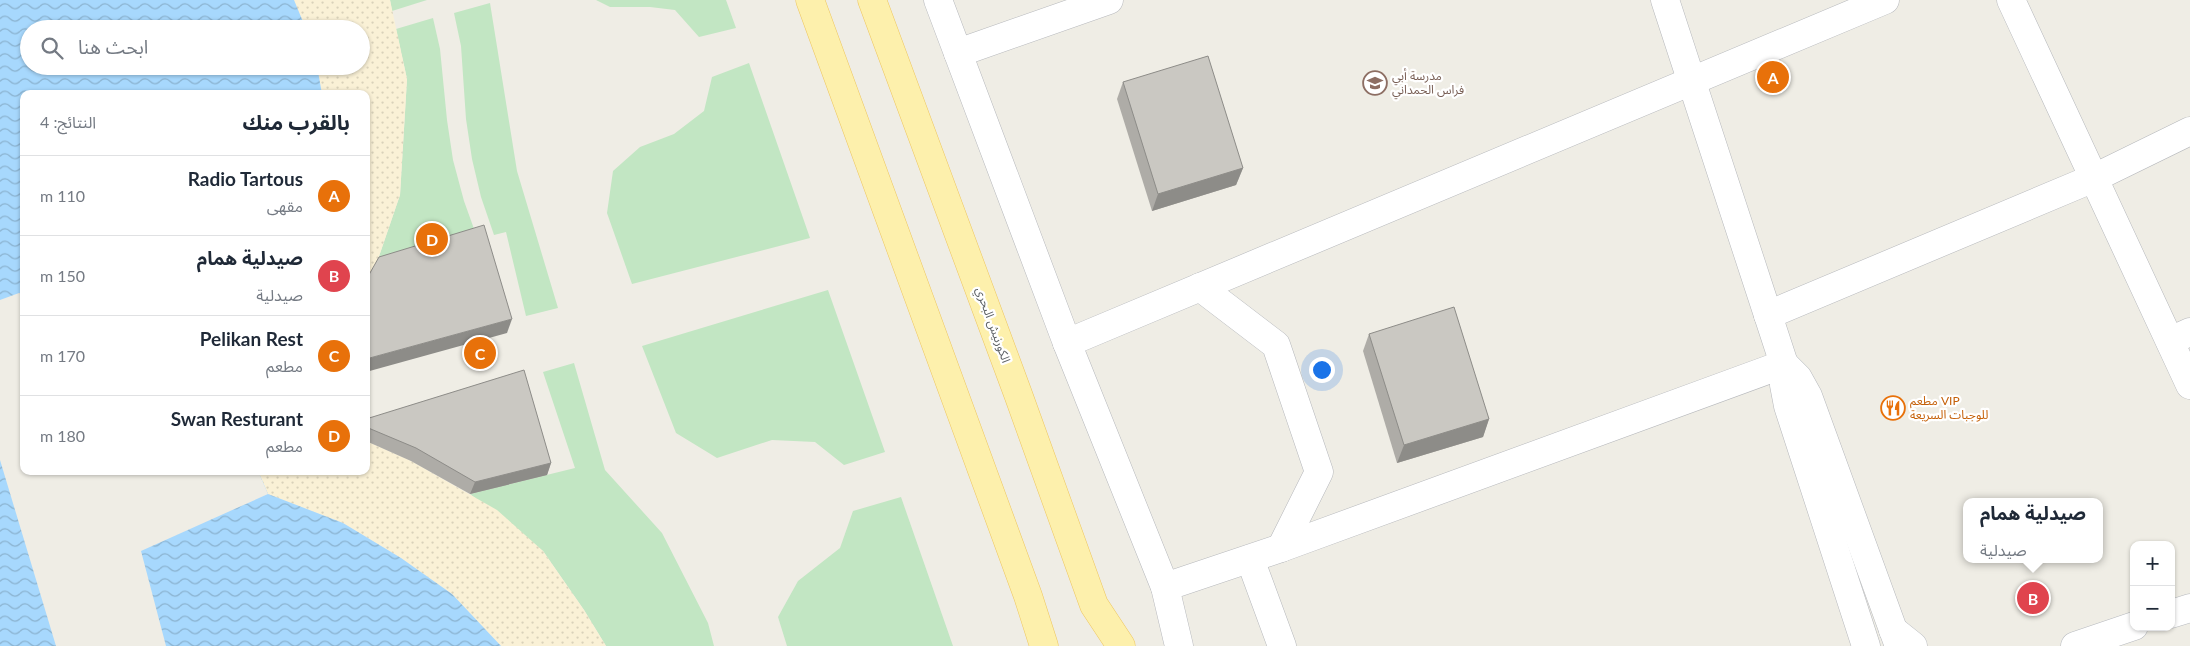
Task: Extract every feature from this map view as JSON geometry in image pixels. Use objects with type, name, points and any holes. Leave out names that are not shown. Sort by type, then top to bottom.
[{"type":"main road","points":[[810,0],[1025,587],[1044,646]]},
{"type":"main road","name":"الكورنيش البحري","points":[[872,0],[1094,605],[1121,646]]},
{"type":"street","points":[[938,0],[1067,342],[1165,587],[1179,646]]},
{"type":"street","points":[[958,53],[1109,0]]},
{"type":"street","points":[[1665,0],[1784,364],[1784,385],[1788,406],[1866,646]]},
{"type":"street","points":[[1067,342],[1885,0]]},
{"type":"street","points":[[2011,0],[2094,178],[2180,336],[2190,385]]},
{"type":"street","points":[[1768,315],[2094,178],[2190,132]]},
{"type":"street","points":[[1200,287],[1276,345],[1319,472],[1281,548]]},
{"type":"street","points":[[1165,587],[1281,548],[1784,364]]},
{"type":"street","points":[[1784,364],[1798,378],[1808,396],[1902,641]]},
{"type":"street","points":[[1250,558],[1282,646]]},
{"type":"street","points":[[2175,613],[2190,608]]},
{"type":"street","points":[[2075,646],[2130,627]]},
{"type":"green space","points":[[390,0],[427,0],[392,11]]},
{"type":"green space","points":[[596,0],[726,0],[736,28],[699,37],[675,10],[650,7],[610,7]]},
{"type":"green space","points":[[490,3],[517,171],[558,308],[526,316],[506,232],[494,235],[481,197],[472,159],[466,119],[461,46],[454,13]]},
{"type":"green space","points":[[433,18],[440,49],[453,160],[464,201],[478,240],[374,271],[400,195],[407,79],[396,29]]},
{"type":"green space","points":[[749,63],[810,238],[632,284],[607,213],[613,171],[640,147],[674,134],[704,111],[712,77]]},
{"type":"green space","points":[[828,290],[885,452],[844,465],[815,442],[772,440],[717,458],[676,433],[642,346]]},
{"type":"green space","points":[[574,363],[605,470],[662,533],[708,623],[714,646],[606,646],[584,610],[543,551],[470,494],[575,468],[543,372]]},
{"type":"green space","points":[[901,497],[953,646],[787,646],[778,617],[798,581],[840,548],[853,511]]},
{"type":"sand","points":[[294,0],[390,0],[407,79],[400,195],[370,278],[370,90],[321,90],[319,75],[370,75],[370,20],[302,20]]},
{"type":"sand","points":[[370,443],[411,461],[497,510],[543,551],[584,610],[606,646],[501,646],[452,594],[401,558],[343,523],[268,494],[260,475],[370,475]]},
{"type":"water","points":[[0,0],[294,0],[302,20],[20,20],[20,75],[319,75],[321,90],[20,90],[20,475],[260,475],[268,494],[343,523],[401,558],[452,594],[501,646],[0,646]]},
{"type":"pier","points":[[20,293],[20,475],[260,475],[268,494],[141,551],[166,646],[56,646],[0,460],[0,300]]},
{"type":"building","points":[[1208,56],[1243,168],[1158,194],[1123,82]]},
{"type":"building","points":[[484,225],[512,319],[370,358],[370,273],[379,257]]},
{"type":"building","points":[[1454,307],[1489,419],[1404,445],[1369,334]]},
{"type":"building","points":[[524,370],[551,463],[475,482],[416,448],[370,429],[370,418]]},
{"type":"place","name":"Radio Tartous","points":[[1773,77]]},
{"type":"place","name":"مدرسة أبي فراس الحمداني","points":[[1375,83]]},
{"type":"place","name":"Swan Resturant","points":[[432,239]]},
{"type":"place","name":"Pelikan Rest","points":[[480,353]]},
{"type":"place","name":"مطعم VIP للوجبات السريعة","points":[[1893,408]]},
{"type":"place","name":"صيدلية همام","points":[[2033,598]]}]
